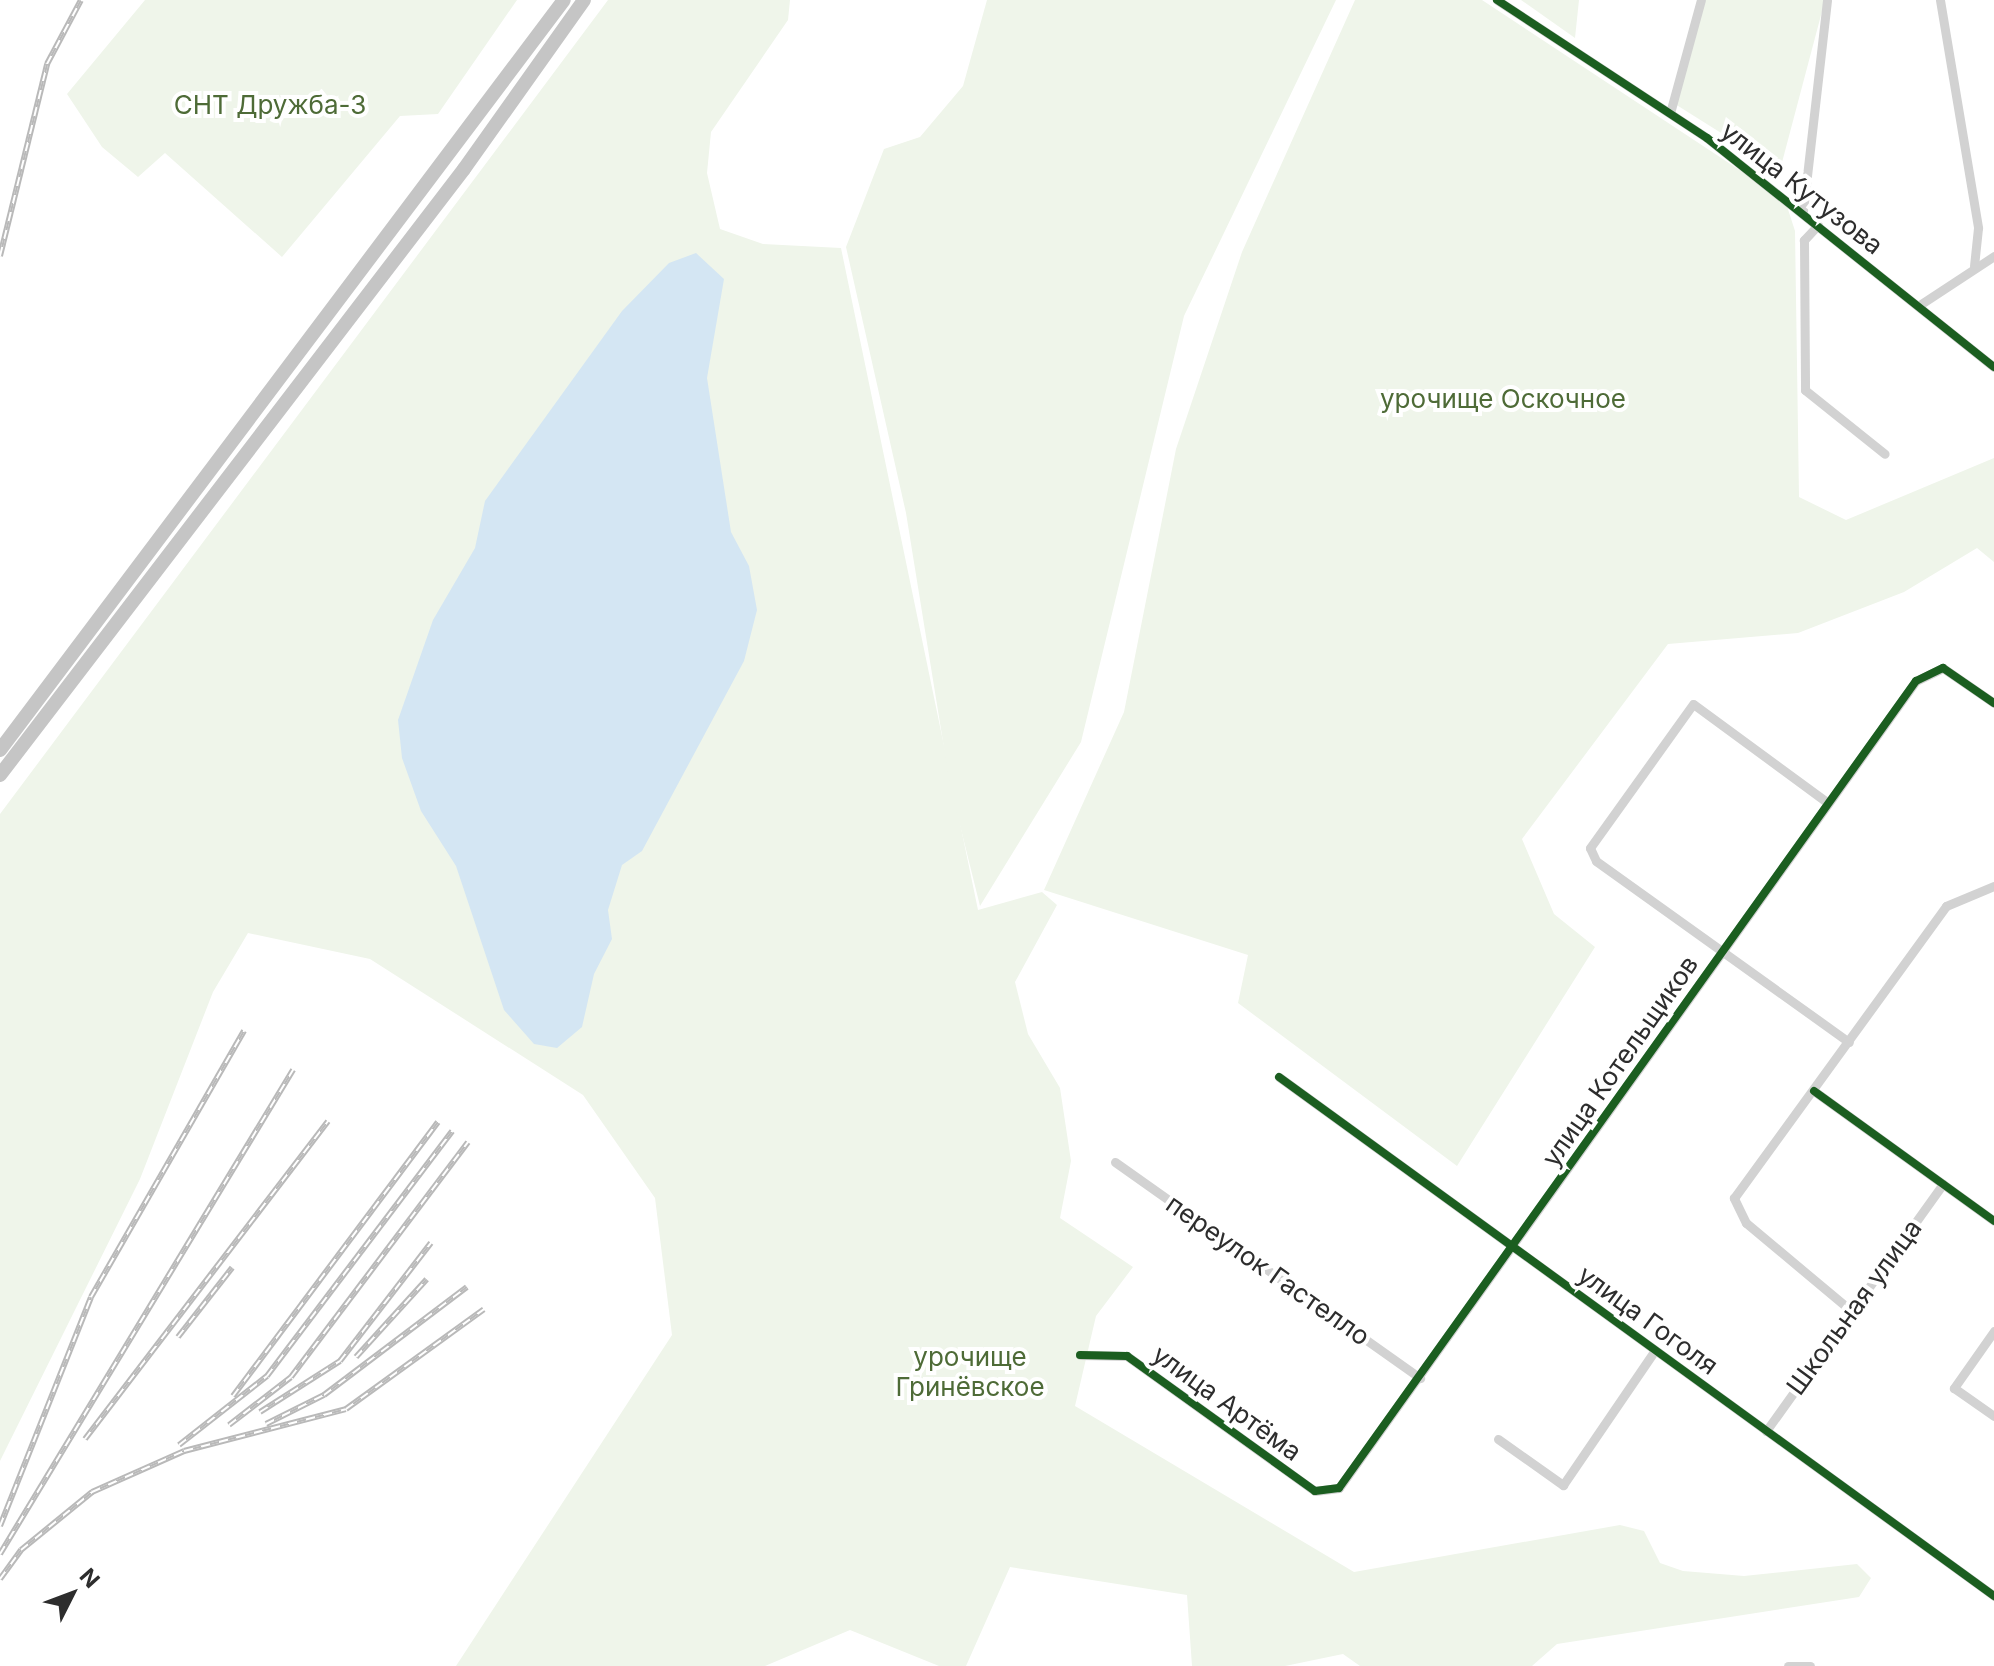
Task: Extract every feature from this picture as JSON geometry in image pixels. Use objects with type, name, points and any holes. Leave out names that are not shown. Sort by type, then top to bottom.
[{"type":"main road","points":[[0,750],[564,0]]},
{"type":"main road","points":[[0,775],[464,169],[584,0]]},
{"type":"street","name":"улица Кутузова","points":[[1497,0],[1670,113],[1803,211],[1994,367]]},
{"type":"street","points":[[1670,113],[1701,0]]},
{"type":"street","points":[[1803,211],[1827,0]]},
{"type":"street","points":[[1940,0],[1978,228],[1974,266]]},
{"type":"street","points":[[1818,225],[1804,240],[1805,390],[1885,454]]},
{"type":"street","points":[[1918,306],[1974,266],[1994,256]]},
{"type":"street","name":"улица Котельщиков","points":[[1344,1482],[1916,681],[1934,668],[1951,672],[1994,703]]},
{"type":"street","points":[[1828,803],[1693,704],[1591,854],[1849,1042]]},
{"type":"street","points":[[1849,1309],[1734,1206],[1946,906],[1994,886]]},
{"type":"street","name":"улица Гоголя","points":[[1279,1077],[1994,1596]]},
{"type":"street","points":[[1814,1091],[1994,1221]]},
{"type":"street","name":"переулок Гастелло","points":[[1115,1162],[1420,1378]]},
{"type":"street","name":"Школьная улица","points":[[1766,1431],[1849,1309],[1943,1184]]},
{"type":"street","points":[[1994,1331],[1954,1388],[1994,1416]]},
{"type":"street","points":[[1498,1439],[1563,1485],[1655,1350]]},
{"type":"street","name":"улица Артёма","points":[[1080,1355],[1127,1356],[1315,1491],[1332,1492],[1344,1482]]},
{"type":"street","points":[[1788,1666],[1810,1666]]},
{"type":"green space","name":"СНТ Дружба-3","points":[[145,0],[517,0],[438,114],[400,116],[282,257],[165,153],[138,177],[102,147],[67,94]]},
{"type":"green space","name":"урочище Гринёвское","points":[[608,0],[790,0],[788,20],[711,132],[707,173],[720,229],[763,244],[841,248],[978,910],[1042,892],[1057,905],[1015,982],[1028,1034],[1060,1088],[1071,1161],[1060,1218],[1133,1267],[1096,1316],[1075,1406],[1354,1572],[1620,1525],[1644,1531],[1660,1563],[1683,1571],[1744,1576],[1857,1564],[1871,1578],[1859,1597],[1557,1644],[1532,1666],[1360,1666],[1343,1654],[1285,1666],[1192,1666],[1187,1595],[1010,1567],[966,1666],[939,1666],[850,1630],[765,1666],[456,1666],[672,1335],[655,1198],[583,1095],[370,959],[248,933],[213,992],[140,1179],[0,1461],[0,814]]},
{"type":"green space","points":[[987,0],[1336,0],[1184,316],[1081,742],[980,906],[950,785],[906,513],[846,247],[884,149],[920,137],[963,86]]},
{"type":"green space","name":"урочище Оскочное","points":[[1355,0],[1482,0],[1785,200],[1795,231],[1799,497],[1846,520],[1994,458],[1994,562],[1977,548],[1904,592],[1798,633],[1668,644],[1522,839],[1554,914],[1595,947],[1457,1166],[1238,1003],[1248,955],[1044,890],[1124,712],[1176,449],[1242,252]]},
{"type":"green space","points":[[1521,0],[1579,0],[1575,38]]},
{"type":"green space","points":[[1704,0],[1825,0],[1780,170],[1675,104]]},
{"type":"water","points":[[696,253],[724,279],[707,378],[731,532],[749,566],[757,610],[744,661],[642,851],[622,865],[608,910],[612,939],[594,974],[582,1027],[557,1048],[534,1044],[504,1010],[456,866],[421,811],[402,758],[398,720],[433,620],[475,548],[485,501],[622,311],[669,263]]},
{"type":"railway","points":[[0,256],[47,64],[81,0]]},
{"type":"railway","points":[[0,1526],[91,1297],[244,1031]]},
{"type":"railway","points":[[0,1554],[293,1070]]},
{"type":"railway","points":[[85,1439],[328,1121]]},
{"type":"railway","points":[[233,1396],[438,1122]]},
{"type":"railway","points":[[179,1445],[267,1376],[452,1131]]},
{"type":"railway","points":[[229,1425],[291,1377],[468,1142]]},
{"type":"railway","points":[[260,1412],[340,1361],[431,1243]]},
{"type":"railway","points":[[178,1337],[232,1268]]},
{"type":"railway","points":[[356,1357],[427,1279]]},
{"type":"railway","points":[[266,1424],[324,1395],[467,1287]]},
{"type":"railway","points":[[0,1579],[21,1550],[92,1492],[184,1451],[346,1409],[484,1309]]},
{"type":"cycle path","points":[[1497,0],[1707,138],[1994,367]]},
{"type":"cycle path","points":[[1080,1355],[1127,1356],[1315,1491],[1339,1488],[1916,681],[1943,668],[1994,703]]},
{"type":"cycle path","points":[[1279,1077],[1994,1596]]},
{"type":"cycle path","points":[[1814,1091],[1994,1221]]}]
